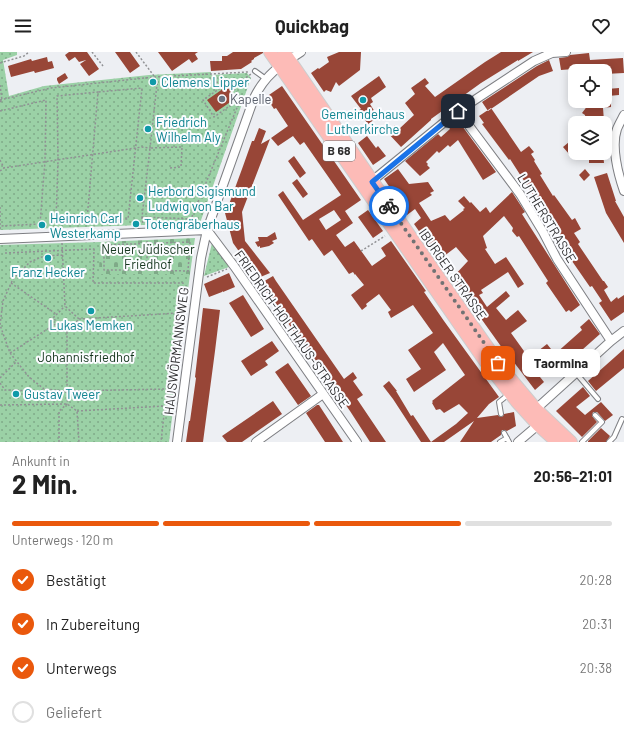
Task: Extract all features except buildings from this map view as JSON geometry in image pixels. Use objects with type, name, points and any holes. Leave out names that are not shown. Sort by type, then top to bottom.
[{"type":"main road","name":"IBURGER STRASSE","points":[[270,52],[284,59],[504,371],[536,409],[571,442]]},
{"type":"main road","name":"IBURGER STRASSE","points":[[284,59],[446,305],[510,394],[538,425],[557,442]]},
{"type":"street","name":"HAUSWÖRMANNSWEG","points":[[177,442],[197,281],[207,230],[254,98],[266,79],[284,59],[301,52]]},
{"type":"street","points":[[372,182],[458,111],[534,61],[552,53],[566,52]]},
{"type":"street","name":"LUTHERSTRASSE","points":[[458,111],[507,181],[520,194],[557,259],[611,341]]},
{"type":"street","points":[[624,115],[617,130],[615,155],[617,168],[624,191]]},
{"type":"street","points":[[0,239],[207,230]]},
{"type":"street","name":"FRIEDRICH-HOLTHAUS-STRASSE","points":[[207,230],[234,266],[357,442]]},
{"type":"street","points":[[518,442],[538,425],[536,409],[624,331]]},
{"type":"street","points":[[256,442],[323,394]]},
{"type":"lane","points":[[255,71],[266,79]]},
{"type":"lane","points":[[576,373],[598,399]]},
{"type":"lane","points":[[501,414],[499,402],[510,394]]},
{"type":"lane","points":[[582,442],[602,422],[595,415]]},
{"type":"lane","points":[[609,442],[614,437],[622,419]]},
{"type":"lane","points":[[500,442],[508,440],[504,433]]},
{"type":"path","points":[[0,63],[24,56],[29,52]]},
{"type":"path","points":[[92,52],[103,66]]},
{"type":"path","points":[[136,52],[154,77]]},
{"type":"path","points":[[0,85],[1,100],[51,88],[154,77],[248,71],[252,73],[233,87]]},
{"type":"path","points":[[229,82],[241,98]]},
{"type":"path","points":[[229,82],[203,100],[214,116],[241,98]]},
{"type":"path","points":[[143,225],[142,217],[156,84],[229,82]]},
{"type":"path","points":[[142,88],[135,148],[128,219],[56,222],[58,160],[57,96],[142,88]]},
{"type":"path","points":[[87,220],[98,92]]},
{"type":"path","points":[[142,217],[191,219],[241,98]]},
{"type":"path","points":[[0,111],[46,100],[46,161],[40,224],[0,226]]},
{"type":"path","points":[[0,171],[4,168],[142,147],[182,147],[181,167],[170,168]]},
{"type":"path","points":[[0,160],[4,168]]},
{"type":"path","points":[[0,207],[0,230]]},
{"type":"path","points":[[361,251],[388,234]]},
{"type":"path","points":[[147,238],[147,270]]},
{"type":"path","points":[[62,242],[65,306],[79,319]]},
{"type":"path","points":[[190,242],[188,271],[104,270],[104,245],[147,244],[190,242]]},
{"type":"path","points":[[0,383],[5,390],[67,391],[168,388],[183,283],[93,283],[94,248],[6,253]]},
{"type":"path","points":[[63,255],[44,256],[30,262],[13,279],[3,301],[0,326],[10,353],[29,377],[44,389],[67,391]]},
{"type":"path","points":[[197,281],[234,266]]},
{"type":"path","points":[[11,283],[56,314]]},
{"type":"path","points":[[59,442],[59,411],[67,404],[68,396],[66,332],[53,318],[65,306]]},
{"type":"path","points":[[66,332],[79,319],[193,313]]},
{"type":"path","points":[[10,353],[57,323]]},
{"type":"path","points":[[0,378],[17,362]]},
{"type":"path","points":[[0,405],[67,404],[77,411],[165,406],[161,442]]},
{"type":"path","points":[[77,411],[79,442]]},
{"type":"green space","points":[[0,52],[17,52],[17,55],[3,60],[9,96],[44,86],[149,75],[211,72],[211,75],[247,73],[251,78],[200,223],[0,230]]},
{"type":"green space","name":"Neuer Jüdischer Friedhof","points":[[195,238],[190,274],[99,274],[100,242]]},
{"type":"green space","name":"Johannisfriedhof","points":[[100,242],[100,274],[190,274],[169,442],[0,442],[0,245]]},
{"type":"green space","points":[[212,243],[229,267],[204,276]]},
{"type":"way so far","points":[[389,206],[498,363]]},
{"type":"place","name":"Clemens Lipper","points":[[153,82]]},
{"type":"place","name":"Kapelle","points":[[222,99]]},
{"type":"place","name":"Gemeindehaus Lutherkirche","points":[[363,100]]},
{"type":"place","name":"Friedrich Wilhelm Aly","points":[[148,129]]},
{"type":"place","name":"Herbord Sigismund Ludwig von Bar","points":[[140,198]]},
{"type":"place","name":"Totengräberhaus","points":[[136,224]]},
{"type":"place","name":"Heinrich Carl Westerkamp","points":[[42,225]]},
{"type":"place","name":"Franz Hecker","points":[[48,258]]},
{"type":"place","name":"Lukas Memken","points":[[91,311]]},
{"type":"place","name":"Taormina","points":[[498,363]]},
{"type":"place","name":"Gustav Tweer","points":[[16,394]]},
{"type":"route","points":[[389,206],[372,182],[458,111]]}]
